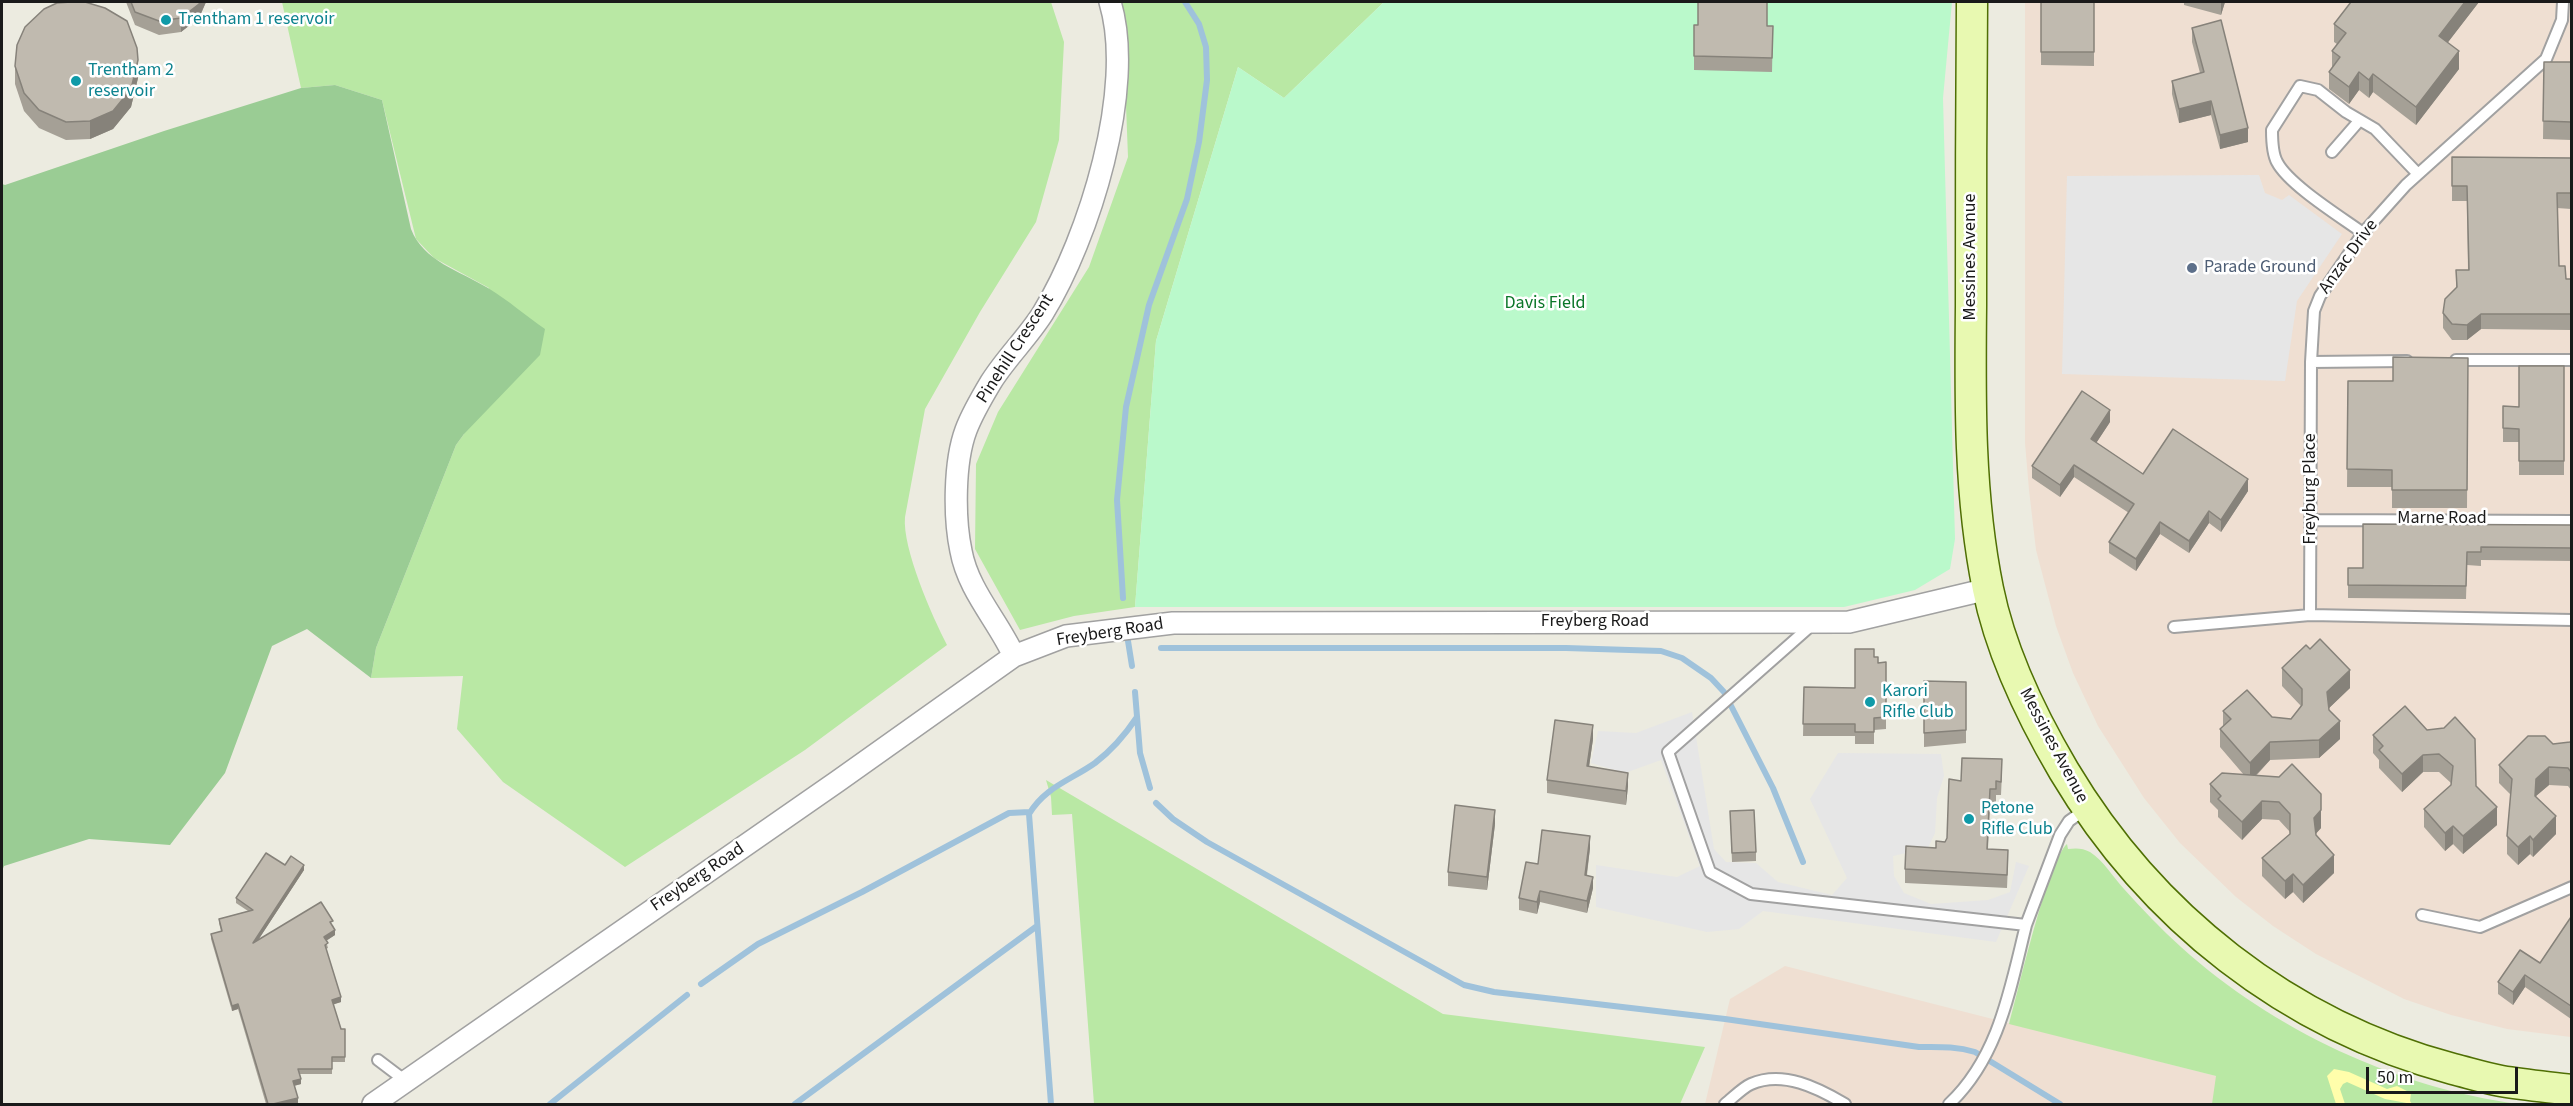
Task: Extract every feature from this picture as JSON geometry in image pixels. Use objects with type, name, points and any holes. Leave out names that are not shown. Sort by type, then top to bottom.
[{"type":"street","name":"Pinehill Crescent","points":[[1014,656],[980,599],[961,553],[955,490],[965,431],[992,381],[1043,313],[1082,236],[1111,136],[1116,81],[1115,19],[1110,2]]},
{"type":"street","name":"Messines Avenue","points":[[1972,2],[1970,397],[1976,496],[1988,589],[2017,681],[2043,735],[2086,808],[2136,871],[2178,917],[2230,960],[2314,1014],[2360,1037],[2427,1062],[2499,1081],[2571,1090]]},
{"type":"street","name":"Freyberg Road","points":[[373,1104],[830,788],[1014,656],[1066,636],[1173,623],[1849,622],[1988,589]]},
{"type":"lane","name":"Anzac Drive","points":[[2311,362],[2314,311],[2363,233],[2418,174],[2546,59],[2562,20],[2564,2]]},
{"type":"lane","points":[[2363,233],[2290,176],[2277,162],[2272,130],[2300,86],[2318,90],[2359,121],[2375,129],[2418,174]]},
{"type":"lane","points":[[2332,152],[2359,121]]},
{"type":"lane","points":[[2447,361],[2571,360]]},
{"type":"lane","points":[[2311,362],[2424,361]]},
{"type":"lane","name":"Freyburg Place","points":[[2310,615],[2311,362]]},
{"type":"lane","name":"Marne Road","points":[[2312,520],[2571,521]]},
{"type":"lane","points":[[2174,627],[2310,615],[2571,620]]},
{"type":"lane","points":[[1816,622],[1668,752],[1710,872],[1751,894],[2026,925]]},
{"type":"lane","points":[[1949,1104],[1989,1050],[2002,1022],[2026,925],[2060,835],[2069,821],[2086,808]]},
{"type":"lane","points":[[2422,915],[2480,927],[2571,887]]},
{"type":"lane","points":[[378,1060],[407,1082]]},
{"type":"lane","points":[[1725,1104],[1751,1084],[1779,1079],[1807,1084],[1845,1104]]},
{"type":"shaded area","points":[[2025,2],[2571,2],[2571,1037],[2507,1029],[2451,1015],[2404,999],[2316,954],[2273,926],[2236,897],[2180,843],[2144,798],[2098,726],[2073,673],[2056,626],[2036,550],[2029,490],[2025,443]]},
{"type":"shaded area","name":"Parade Ground","points":[[2259,175],[2265,193],[2282,200],[2289,195],[2342,234],[2297,301],[2285,381],[2062,374],[2067,176]]},
{"type":"shaded area","points":[[1692,712],[1714,849],[1726,862],[1756,863],[1778,882],[1832,895],[1847,878],[1810,799],[1838,753],[1941,754],[1944,776],[1937,798],[1935,833],[1928,848],[1893,856],[1894,876],[1904,893],[1931,904],[1988,900],[2010,892],[2016,862],[2029,866],[1996,942],[1763,911],[1739,929],[1707,932],[1596,907],[1596,865],[1677,877],[1700,866],[1661,760],[1625,773],[1591,763],[1598,731],[1636,733]]},
{"type":"shaded area","points":[[1785,966],[2216,1076],[2450,1104],[1705,1104],[1730,999]]},
{"type":"green space","points":[[282,2],[1051,2],[1064,42],[1059,140],[1036,222],[980,312],[925,409],[905,517],[905,530],[913,563],[926,600],[947,645],[805,750],[625,867],[503,782],[457,729],[463,676],[371,678],[376,648],[456,445],[464,434],[489,288],[434,258],[416,239],[382,100],[335,85],[301,88]]},
{"type":"green space","points":[[1122,2],[1384,2],[1284,98],[1238,67],[1156,341],[1135,607],[1074,616],[1020,630],[975,549],[976,464],[998,412],[1089,267],[1128,157]]},
{"type":"green space","name":"Davis Field","points":[[1384,2],[1952,2],[1943,98],[1955,539],[1950,569],[1915,590],[1844,607],[1135,607],[1156,341],[1238,67],[1284,98]]},
{"type":"green space","points":[[335,85],[382,100],[411,229],[417,240],[433,257],[495,293],[545,329],[540,355],[456,445],[376,648],[371,678],[307,629],[272,646],[225,773],[170,845],[89,839],[4,866],[2,871],[2,184],[5,185],[164,131],[301,88]]},
{"type":"green space","points":[[1046,780],[1443,1014],[1705,1047],[1680,1104],[1094,1104],[1072,814],[1052,815],[1051,797]]},
{"type":"green space","points":[[2067,844],[2068,849],[2082,849],[2095,855],[2159,926],[2217,977],[2296,1029],[2339,1051],[2383,1069],[2473,1096],[2519,1104],[2212,1104],[2216,1076],[2009,1024],[2051,874],[2059,855]]},
{"type":"sand","points":[[2334,1069],[2349,1072],[2387,1089],[2397,1086],[2411,1093],[2412,1104],[2385,1099],[2347,1082],[2340,1089],[2345,1104],[2336,1104],[2327,1076]]},
{"type":"building","name":"Trentham 2 reservoir","points":[[85,2],[105,8],[127,21],[137,48],[138,60],[131,89],[113,111],[90,121],[66,122],[39,110],[24,93],[15,66],[17,45],[25,27],[44,9],[57,3]]},
{"type":"building","points":[[131,2],[200,2],[181,18],[159,21],[135,12]]},
{"type":"building","points":[[1698,2],[1767,2],[1767,26],[1773,26],[1772,58],[1694,56],[1694,25],[1698,25]]},
{"type":"building","points":[[2041,2],[2094,2],[2094,52],[2041,52]]},
{"type":"building","points":[[2351,2],[2465,2],[2439,36],[2459,51],[2416,107],[2373,74],[2369,80],[2359,72],[2349,87],[2329,72],[2340,57],[2332,51],[2346,33],[2334,24]]},
{"type":"building","points":[[2221,20],[2248,128],[2220,135],[2211,101],[2179,109],[2172,81],[2204,72],[2192,28]]},
{"type":"building","points":[[2544,62],[2571,62],[2571,122],[2543,121]]},
{"type":"building","points":[[2452,157],[2571,158],[2571,193],[2557,193],[2559,266],[2565,266],[2566,279],[2571,279],[2571,314],[2481,314],[2467,325],[2452,324],[2443,313],[2445,299],[2457,287],[2456,270],[2469,270],[2467,186],[2452,186]]},
{"type":"building","points":[[2393,357],[2468,358],[2467,490],[2392,490],[2392,470],[2347,469],[2348,381],[2393,381]]},
{"type":"building","points":[[2519,366],[2564,366],[2564,461],[2519,461],[2519,429],[2503,428],[2503,406],[2519,407]]},
{"type":"building","points":[[2082,391],[2110,410],[2091,439],[2143,474],[2173,429],[2248,479],[2221,520],[2209,511],[2189,541],[2160,522],[2136,559],[2109,542],[2134,504],[2074,465],[2060,485],[2032,466]]},
{"type":"building","points":[[2363,524],[2571,525],[2571,548],[2481,547],[2481,552],[2467,552],[2466,586],[2348,585],[2348,568],[2363,568]]},
{"type":"building","points":[[2320,639],[2350,670],[2327,692],[2329,710],[2340,721],[2319,740],[2270,742],[2250,763],[2220,729],[2231,719],[2223,711],[2247,690],[2272,717],[2291,719],[2302,705],[2302,689],[2282,668],[2306,645],[2310,649]]},
{"type":"building","points":[[1855,649],[1874,649],[1874,657],[1878,657],[1878,663],[1886,662],[1886,717],[1874,718],[1874,732],[1855,732],[1855,724],[1803,724],[1804,687],[1855,688]]},
{"type":"building","points":[[1924,681],[1966,682],[1966,730],[1924,733]]},
{"type":"building","points":[[2405,706],[2427,730],[2444,728],[2455,717],[2475,739],[2476,786],[2497,807],[2463,836],[2453,826],[2445,833],[2424,809],[2451,785],[2453,766],[2439,754],[2423,755],[2402,774],[2379,750],[2383,746],[2373,735]]},
{"type":"building","points":[[1555,720],[1593,725],[1587,766],[1628,773],[1626,791],[1547,780]]},
{"type":"building","points":[[2528,736],[2545,736],[2553,744],[2571,741],[2571,772],[2568,768],[2549,767],[2536,779],[2535,796],[2556,816],[2533,840],[2530,836],[2518,847],[2507,836],[2512,779],[2499,765]]},
{"type":"building","points":[[1962,758],[2002,759],[2001,782],[1996,781],[1996,789],[1990,789],[1987,849],[2008,850],[2007,875],[1905,869],[1906,846],[1936,848],[1936,841],[1945,842],[1949,779],[1961,781]]},
{"type":"building","points":[[2292,764],[2321,794],[2321,810],[2314,818],[2316,835],[2334,855],[2303,885],[2293,874],[2285,881],[2262,858],[2290,834],[2290,814],[2279,802],[2262,801],[2242,822],[2218,799],[2221,796],[2210,784],[2222,773],[2279,777]]},
{"type":"building","points":[[1455,805],[1495,810],[1487,877],[1448,872]]},
{"type":"building","points":[[1754,810],[1756,852],[1732,853],[1730,811]]},
{"type":"building","points":[[1542,830],[1590,836],[1585,875],[1593,877],[1587,901],[1540,891],[1537,902],[1519,898],[1526,862],[1538,864]]},
{"type":"building","points":[[266,853],[285,865],[291,856],[304,865],[253,943],[321,902],[333,921],[330,922],[335,930],[324,937],[328,943],[325,945],[341,997],[332,1000],[341,1029],[345,1029],[345,1057],[332,1057],[332,1069],[298,1069],[301,1079],[293,1081],[298,1098],[273,1104],[268,1104],[238,1004],[232,1006],[211,934],[222,931],[219,919],[253,910],[236,898]]},
{"type":"building","points":[[2571,917],[2571,1006],[2525,975],[2513,992],[2498,982],[2520,950],[2540,963]]},
{"type":"waterway","points":[[1123,598],[1117,500],[1126,407],[1149,305],[1187,199],[1199,142],[1207,80],[1206,47],[1199,24],[1185,2]]},
{"type":"waterway","points":[[1128,641],[1132,666]]},
{"type":"waterway","points":[[1161,648],[1566,648],[1661,651],[1682,658],[1711,678],[1724,692],[1773,788],[1803,862]]},
{"type":"waterway","points":[[1135,692],[1140,753],[1150,788]]},
{"type":"waterway","points":[[1051,1104],[1029,814],[1051,790],[1107,753],[1137,717]]},
{"type":"waterway","points":[[1156,803],[1173,819],[1207,842],[1464,985],[1494,992],[1725,1019],[1919,1047],[1968,1050],[1975,1052],[2060,1104]]},
{"type":"waterway","points":[[701,984],[758,944],[862,892],[1009,813],[1030,812]]},
{"type":"waterway","points":[[795,1104],[1037,926]]},
{"type":"waterway","points":[[550,1104],[687,995]]},
{"type":"place","name":"Trentham 1 reservoir","points":[[166,20]]},
{"type":"place","name":"Trentham 2 reservoir","points":[[76,81]]},
{"type":"place","name":"Parade Ground","points":[[2192,268]]},
{"type":"place","name":"Karori Rifle Club","points":[[1870,702]]},
{"type":"place","name":"Petone Rifle Club","points":[[1969,819]]}]
